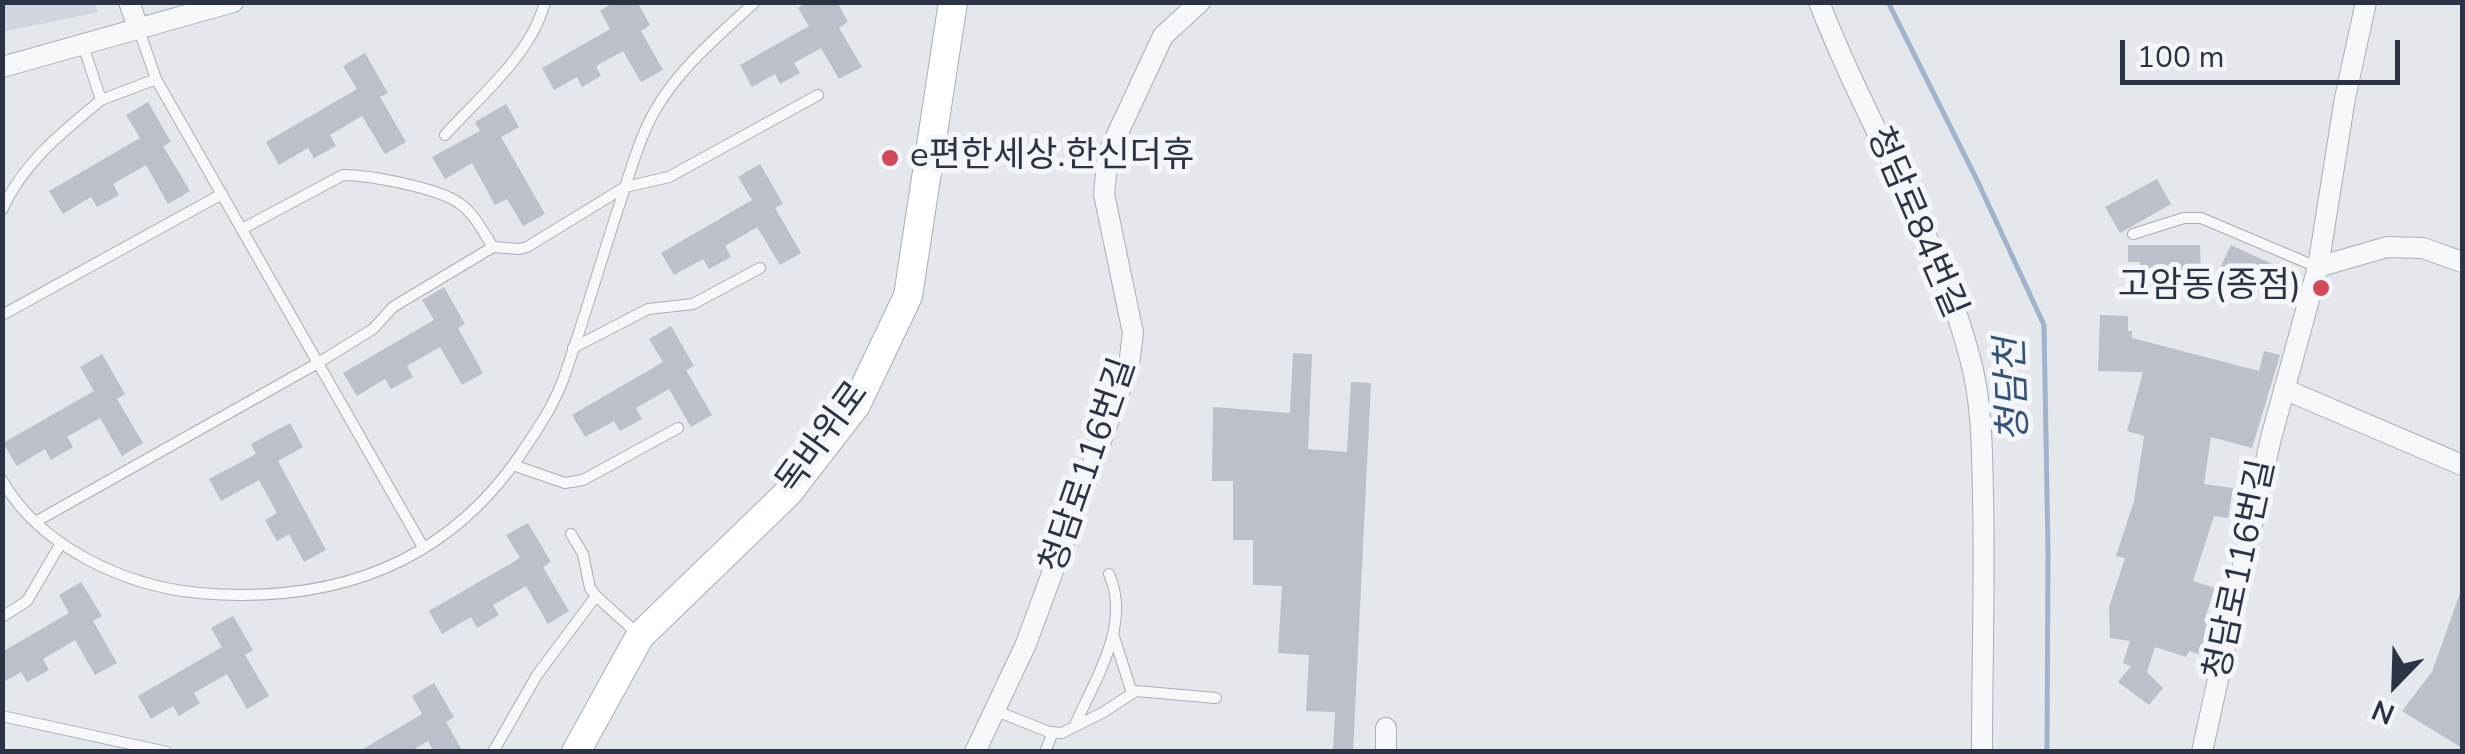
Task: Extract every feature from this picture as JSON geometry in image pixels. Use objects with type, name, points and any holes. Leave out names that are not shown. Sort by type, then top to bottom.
[{"type":"main road","name":"독바위로","points":[[576,752],[640,636],[788,494],[856,406],[908,296],[953,2]]},
{"type":"street","points":[[129,2],[139,30]]},
{"type":"street","points":[[2,67],[233,2]]},
{"type":"street","name":"청담로116번길","points":[[975,752],[1026,644],[1123,386],[1133,348],[1106,214],[1108,154],[1164,36],[1200,2]]},
{"type":"street","name":"청담로84번길","points":[[1819,2],[1931,249],[1975,381],[1984,530],[1982,752]]},
{"type":"street","points":[[2366,2],[2345,98],[2318,267],[2387,248],[2423,248],[2462,262]]},
{"type":"street","name":"청담로116번길","points":[[2202,752],[2284,390],[2318,267]]},
{"type":"street","points":[[2284,390],[2462,464]]},
{"type":"street","points":[[1386,728],[1386,752]]},
{"type":"lane","points":[[445,135],[529,43],[545,2]]},
{"type":"lane","points":[[2,480],[61,543],[92,561],[146,582],[187,592],[290,595],[326,588],[365,576],[452,530],[479,508],[550,409],[645,130],[683,69],[755,2]]},
{"type":"lane","points":[[139,30],[156,79],[423,547]]},
{"type":"lane","points":[[82,45],[102,100]]},
{"type":"lane","points":[[2,210],[29,165],[56,137],[102,100],[156,79]]},
{"type":"lane","points":[[37,521],[318,363],[373,329],[393,307],[493,247],[519,250],[625,187],[669,177],[818,96]]},
{"type":"lane","points":[[242,228],[343,175],[359,175],[448,196],[461,204],[493,247]]},
{"type":"lane","points":[[2,315],[222,194]]},
{"type":"lane","points":[[2133,234],[2184,218],[2200,218],[2318,267]]},
{"type":"lane","points":[[573,348],[648,309],[693,304],[760,268]]},
{"type":"lane","points":[[512,466],[565,482],[582,480],[678,428]]},
{"type":"lane","points":[[571,534],[583,554],[590,588],[640,636]]},
{"type":"lane","points":[[2,617],[27,601],[61,543]]},
{"type":"lane","name":"청담로116번길","points":[[1109,574],[1116,595],[1114,636],[1132,693]]},
{"type":"lane","points":[[493,752],[537,674],[596,596]]},
{"type":"lane","name":"청담로116번길","points":[[1073,728],[1114,636]]},
{"type":"lane","points":[[994,710],[1053,732],[1073,728],[1132,693],[1144,690],[1216,698]]},
{"type":"lane","points":[[2,716],[168,752]]},
{"type":"lane","points":[[1045,752],[1053,732]]},
{"type":"shaded area","points":[[2,3],[95,3],[98,12],[3,32]]},
{"type":"building","points":[[614,2],[637,2],[650,25],[641,31],[663,70],[641,82],[623,51],[596,66],[601,76],[582,87],[577,77],[554,90],[542,68],[610,29],[600,11]]},
{"type":"building","points":[[807,2],[837,2],[848,22],[839,28],[862,67],[839,79],[821,48],[794,63],[800,73],[780,84],[775,74],[752,87],[740,65],[809,26],[798,8]]},
{"type":"building","points":[[365,53],[388,93],[380,97],[406,142],[385,154],[362,116],[330,135],[336,146],[314,158],[308,148],[279,165],[266,142],[357,89],[343,66]]},
{"type":"building","points":[[148,102],[171,142],[163,146],[190,191],[168,204],[146,165],[113,184],[119,195],[97,207],[91,197],[63,214],[49,191],[140,138],[126,115]]},
{"type":"building","points":[[506,104],[519,127],[501,137],[545,214],[523,226],[507,199],[495,205],[472,163],[445,179],[432,157],[480,131],[475,122]]},
{"type":"building","points":[[760,164],[783,204],[775,208],[801,253],[780,265],[757,227],[725,246],[731,257],[709,269],[703,259],[674,275],[661,253],[752,200],[738,177]]},
{"type":"building","points":[[2157,179],[2171,204],[2120,233],[2105,207]]},
{"type":"building","points":[[2128,245],[2200,245],[2201,273],[2140,274],[2140,262],[2128,262]]},
{"type":"building","points":[[2231,245],[2283,269],[2272,294],[2219,270]]},
{"type":"building","points":[[444,287],[465,324],[458,328],[483,373],[462,385],[440,347],[407,366],[413,377],[391,389],[385,379],[357,396],[343,373],[434,320],[422,300]]},
{"type":"building","points":[[2100,315],[2128,316],[2132,338],[2259,371],[2264,351],[2280,355],[2252,448],[2211,437],[2204,484],[2233,488],[2228,518],[2214,516],[2193,581],[2215,588],[2204,621],[2213,624],[2206,647],[2201,645],[2199,654],[2189,651],[2186,657],[2155,647],[2147,672],[2163,688],[2149,705],[2118,682],[2131,666],[2123,663],[2130,641],[2110,638],[2109,607],[2125,558],[2116,556],[2134,501],[2144,436],[2127,431],[2143,372],[2098,371]]},
{"type":"building","points":[[671,326],[694,366],[686,370],[712,415],[691,427],[669,389],[636,408],[642,419],[620,431],[614,421],[585,437],[572,415],[663,362],[649,339]]},
{"type":"building","points":[[1293,353],[1312,354],[1308,449],[1347,452],[1351,382],[1371,383],[1353,751],[1333,750],[1335,712],[1306,711],[1309,655],[1278,653],[1282,586],[1253,585],[1253,540],[1233,540],[1233,481],[1212,481],[1213,407],[1290,413]]},
{"type":"building","points":[[102,354],[125,394],[117,399],[143,443],[122,456],[100,418],[67,437],[73,447],[51,460],[45,449],[17,466],[3,443],[94,391],[80,367]]},
{"type":"building","points":[[290,423],[303,447],[278,461],[326,550],[304,562],[289,534],[277,541],[265,520],[277,513],[259,480],[221,501],[209,479],[256,454],[251,444]]},
{"type":"building","points":[[528,523],[551,562],[543,567],[569,611],[548,624],[526,586],[493,605],[499,615],[477,628],[471,617],[442,634],[429,611],[520,558],[506,535]]},
{"type":"building","points":[[81,582],[102,616],[93,621],[117,663],[95,675],[75,640],[43,659],[49,670],[27,682],[21,672],[2,683],[2,652],[69,613],[59,595]]},
{"type":"building","points":[[2460,593],[2462,748],[2402,711],[2432,672]]},
{"type":"building","points":[[233,616],[253,650],[245,655],[269,696],[247,709],[227,674],[194,693],[200,703],[179,716],[173,706],[151,719],[138,696],[222,647],[211,628]]},
{"type":"building","points":[[434,683],[454,717],[446,722],[463,752],[434,752],[428,741],[410,752],[358,752],[422,714],[412,696]]},
{"type":"waterway","name":"청담천","points":[[1888,2],[2044,325],[2047,752]]},
{"type":"place","name":"e편한세상.한신더휴","points":[[890,158]]},
{"type":"place","name":"고암동(종점)","points":[[2321,288]]}]
